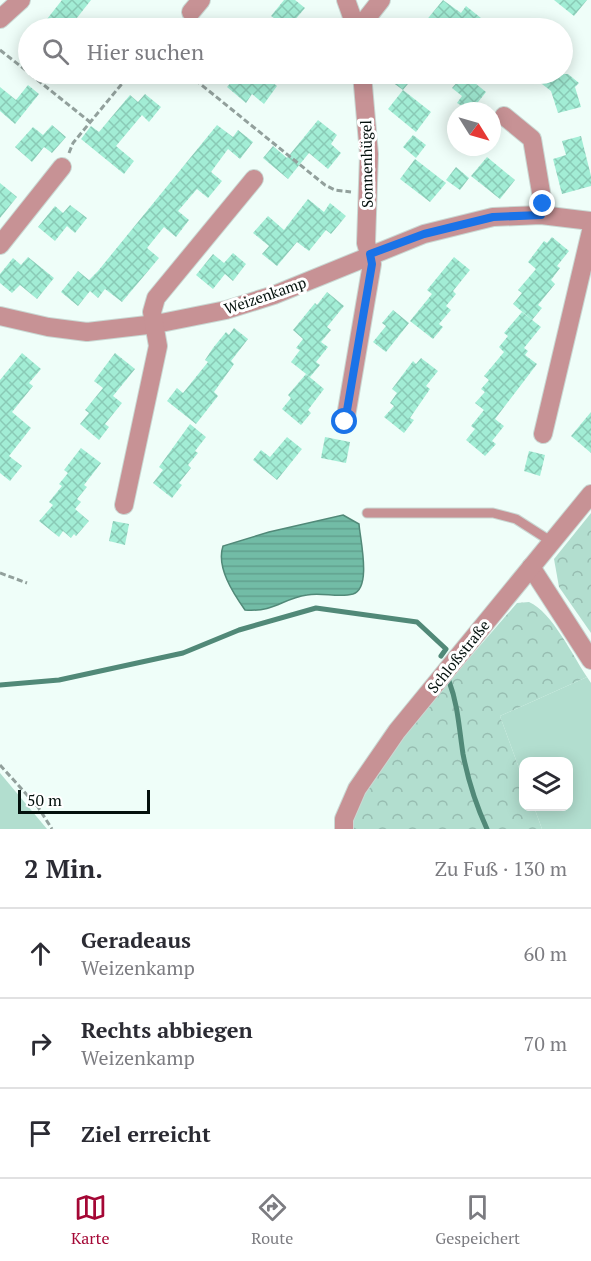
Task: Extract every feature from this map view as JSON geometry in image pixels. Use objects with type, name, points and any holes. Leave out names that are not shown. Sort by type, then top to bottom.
[{"type":"street","points":[[0,19],[21,0]]},
{"type":"street","points":[[346,0],[353,18]]},
{"type":"street","points":[[366,18],[381,0]]},
{"type":"street","name":"Sonnenhügel","points":[[363,84],[369,154],[366,243],[370,254]]},
{"type":"street","points":[[504,116],[532,139],[543,204],[541,215]]},
{"type":"street","points":[[0,245],[62,167]]},
{"type":"street","points":[[124,506],[158,346],[156,324],[152,312],[156,298],[254,179]]},
{"type":"street","name":"Weizenkamp","points":[[0,315],[48,327],[87,332],[156,324],[226,310],[274,295],[370,254],[424,234],[493,217],[541,215],[591,221]]},
{"type":"street","points":[[543,434],[591,231]]},
{"type":"street","points":[[345,422],[372,264],[370,254]]},
{"type":"street","name":"Schloßstraße","points":[[344,829],[344,819],[357,789],[397,731],[591,494]]},
{"type":"street","points":[[531,567],[591,660]]},
{"type":"lane","points":[[367,513],[493,513],[516,519],[552,542]]},
{"type":"path","points":[[0,50],[18,64]]},
{"type":"path","points":[[43,84],[90,122]]},
{"type":"path","points":[[62,167],[73,143],[122,84]]},
{"type":"path","points":[[200,84],[325,185],[335,190],[367,194]]},
{"type":"path","points":[[0,573],[27,583]]},
{"type":"path","points":[[0,765],[38,807],[52,829]]},
{"type":"green space","points":[[591,513],[591,633],[559,587],[554,559]]},
{"type":"green space","points":[[529,602],[546,615],[587,677],[500,716],[519,768],[519,811],[535,811],[542,829],[354,829],[354,810],[401,737],[517,603]]},
{"type":"green space","points":[[587,677],[591,683],[591,829],[542,829],[535,811],[573,811],[573,757],[519,757],[519,768],[500,716]]},
{"type":"green space","points":[[0,773],[47,829],[0,829]]},
{"type":"shaded area","points":[[343,515],[359,524],[364,573],[359,590],[348,595],[307,595],[264,609],[245,610],[231,588],[224,571],[221,554],[223,546],[269,532]]},
{"type":"building","points":[[62,0],[91,0],[77,18],[48,18]]},
{"type":"building","points":[[284,0],[295,0],[305,8],[296,18],[271,16]]},
{"type":"building","points":[[443,0],[461,13],[466,6],[481,18],[428,18]]},
{"type":"building","points":[[554,0],[587,0],[574,16]]},
{"type":"building","points":[[573,78],[579,83],[575,87],[581,107],[558,113],[551,91],[542,84],[573,84]]},
{"type":"building","points":[[230,84],[274,84],[277,86],[264,104],[252,94],[246,103],[227,87]]},
{"type":"building","points":[[395,84],[408,84],[403,90]]},
{"type":"building","points":[[455,84],[476,84],[486,92],[478,102],[458,102],[462,96],[452,88]]},
{"type":"building","points":[[28,85],[39,94],[15,124],[0,111],[0,87],[16,100]]},
{"type":"building","points":[[403,90],[431,112],[416,132],[388,109]]},
{"type":"building","points":[[145,94],[161,107],[149,122],[142,115],[116,146],[134,161],[124,174],[81,139],[91,126],[99,132],[130,95],[138,102]]},
{"type":"building","points":[[318,120],[337,135],[331,144],[341,153],[328,169],[309,153],[288,179],[263,158],[273,146],[287,158]]},
{"type":"building","points":[[52,125],[66,137],[52,153],[44,147],[32,162],[15,147],[33,127],[43,135]]},
{"type":"building","points":[[217,125],[233,137],[238,130],[253,142],[240,159],[228,149],[211,172],[222,181],[208,198],[197,189],[178,211],[189,220],[176,237],[164,227],[147,248],[159,258],[122,302],[105,289],[98,298],[90,291],[78,306],[61,292],[78,271],[89,280],[98,271]]},
{"type":"building","points":[[413,135],[426,145],[416,158],[403,147]]},
{"type":"building","points":[[581,136],[591,176],[591,186],[562,194],[553,159],[566,155],[562,141]]},
{"type":"building","points":[[487,157],[515,180],[500,199],[471,176]]},
{"type":"building","points":[[415,159],[446,183],[430,202],[400,179]]},
{"type":"building","points":[[456,167],[469,178],[460,190],[446,180]]},
{"type":"building","points":[[0,183],[17,197],[0,218]]},
{"type":"building","points":[[308,199],[324,212],[330,203],[346,216],[331,234],[326,230],[309,251],[297,242],[277,266],[262,254],[269,246],[253,233],[268,216],[284,230]]},
{"type":"building","points":[[70,205],[87,218],[75,233],[67,226],[55,241],[38,227],[55,206],[63,213]]},
{"type":"building","points":[[552,237],[569,251],[557,266],[560,268],[551,280],[555,284],[538,305],[542,308],[532,320],[513,304],[522,293],[518,290],[536,269],[528,262],[544,241],[547,243]]},
{"type":"building","points":[[233,253],[246,264],[233,281],[225,274],[213,289],[196,275],[213,254],[224,263]]},
{"type":"building","points":[[28,257],[54,278],[37,299],[20,285],[12,293],[0,283],[0,274],[13,258],[21,265]]},
{"type":"building","points":[[454,257],[470,270],[453,291],[456,294],[446,306],[451,310],[439,324],[443,327],[433,339],[410,321],[432,294],[427,290]]},
{"type":"building","points":[[327,292],[344,306],[327,327],[331,330],[321,342],[328,347],[316,362],[320,365],[310,377],[291,362],[300,350],[296,348],[303,339],[293,330]]},
{"type":"building","points":[[393,310],[409,323],[386,352],[373,342],[386,326],[382,323]]},
{"type":"building","points":[[522,312],[541,327],[524,348],[528,351],[525,355],[537,364],[495,419],[504,426],[492,441],[496,444],[485,456],[466,440],[475,429],[471,426],[484,410],[475,403],[485,392],[481,389],[489,380],[484,376],[504,352],[499,347],[508,336],[504,333]]},
{"type":"building","points":[[234,328],[248,339],[231,361],[234,364],[214,392],[218,396],[196,424],[167,401],[177,388],[183,393],[208,362],[205,360],[213,348],[226,332],[229,335]]},
{"type":"building","points":[[22,353],[41,369],[29,383],[33,386],[12,412],[31,428],[9,456],[22,466],[10,481],[0,473],[0,380]]},
{"type":"building","points":[[115,353],[135,369],[113,396],[122,403],[105,424],[109,427],[99,440],[80,424],[89,413],[85,410],[103,388],[94,381]]},
{"type":"building","points":[[421,358],[438,371],[426,386],[430,389],[410,418],[414,420],[404,433],[384,417],[394,406],[390,403],[397,393],[392,389],[413,361],[416,364]]},
{"type":"building","points":[[306,374],[324,389],[308,410],[311,413],[301,425],[282,409],[291,398],[288,395]]},
{"type":"building","points":[[591,412],[591,453],[571,436]]},
{"type":"building","points":[[190,424],[206,437],[195,451],[198,453],[188,465],[191,468],[179,483],[182,485],[172,498],[153,483],[163,470],[159,467]]},
{"type":"building","points":[[287,437],[302,449],[277,480],[253,460],[261,450],[270,457]]},
{"type":"building","points":[[325,437],[350,442],[346,463],[321,458]]},
{"type":"building","points":[[81,448],[101,463],[84,485],[87,487],[77,499],[81,502],[75,509],[89,521],[76,536],[74,534],[71,538],[63,531],[59,537],[39,521],[53,505],[49,502],[62,486],[59,484],[68,473],[64,470]]},
{"type":"building","points":[[529,451],[545,455],[540,476],[524,471]]},
{"type":"building","points":[[113,521],[129,524],[125,545],[109,541]]},
{"type":"waterway","points":[[0,685],[59,680],[183,653],[239,630],[316,608],[417,622],[446,649],[441,656]]},
{"type":"waterway","points":[[449,681],[467,773],[487,829]]},
{"type":"route","points":[[345,422],[372,264],[370,254],[424,234],[493,217],[541,215],[543,204]]}]
